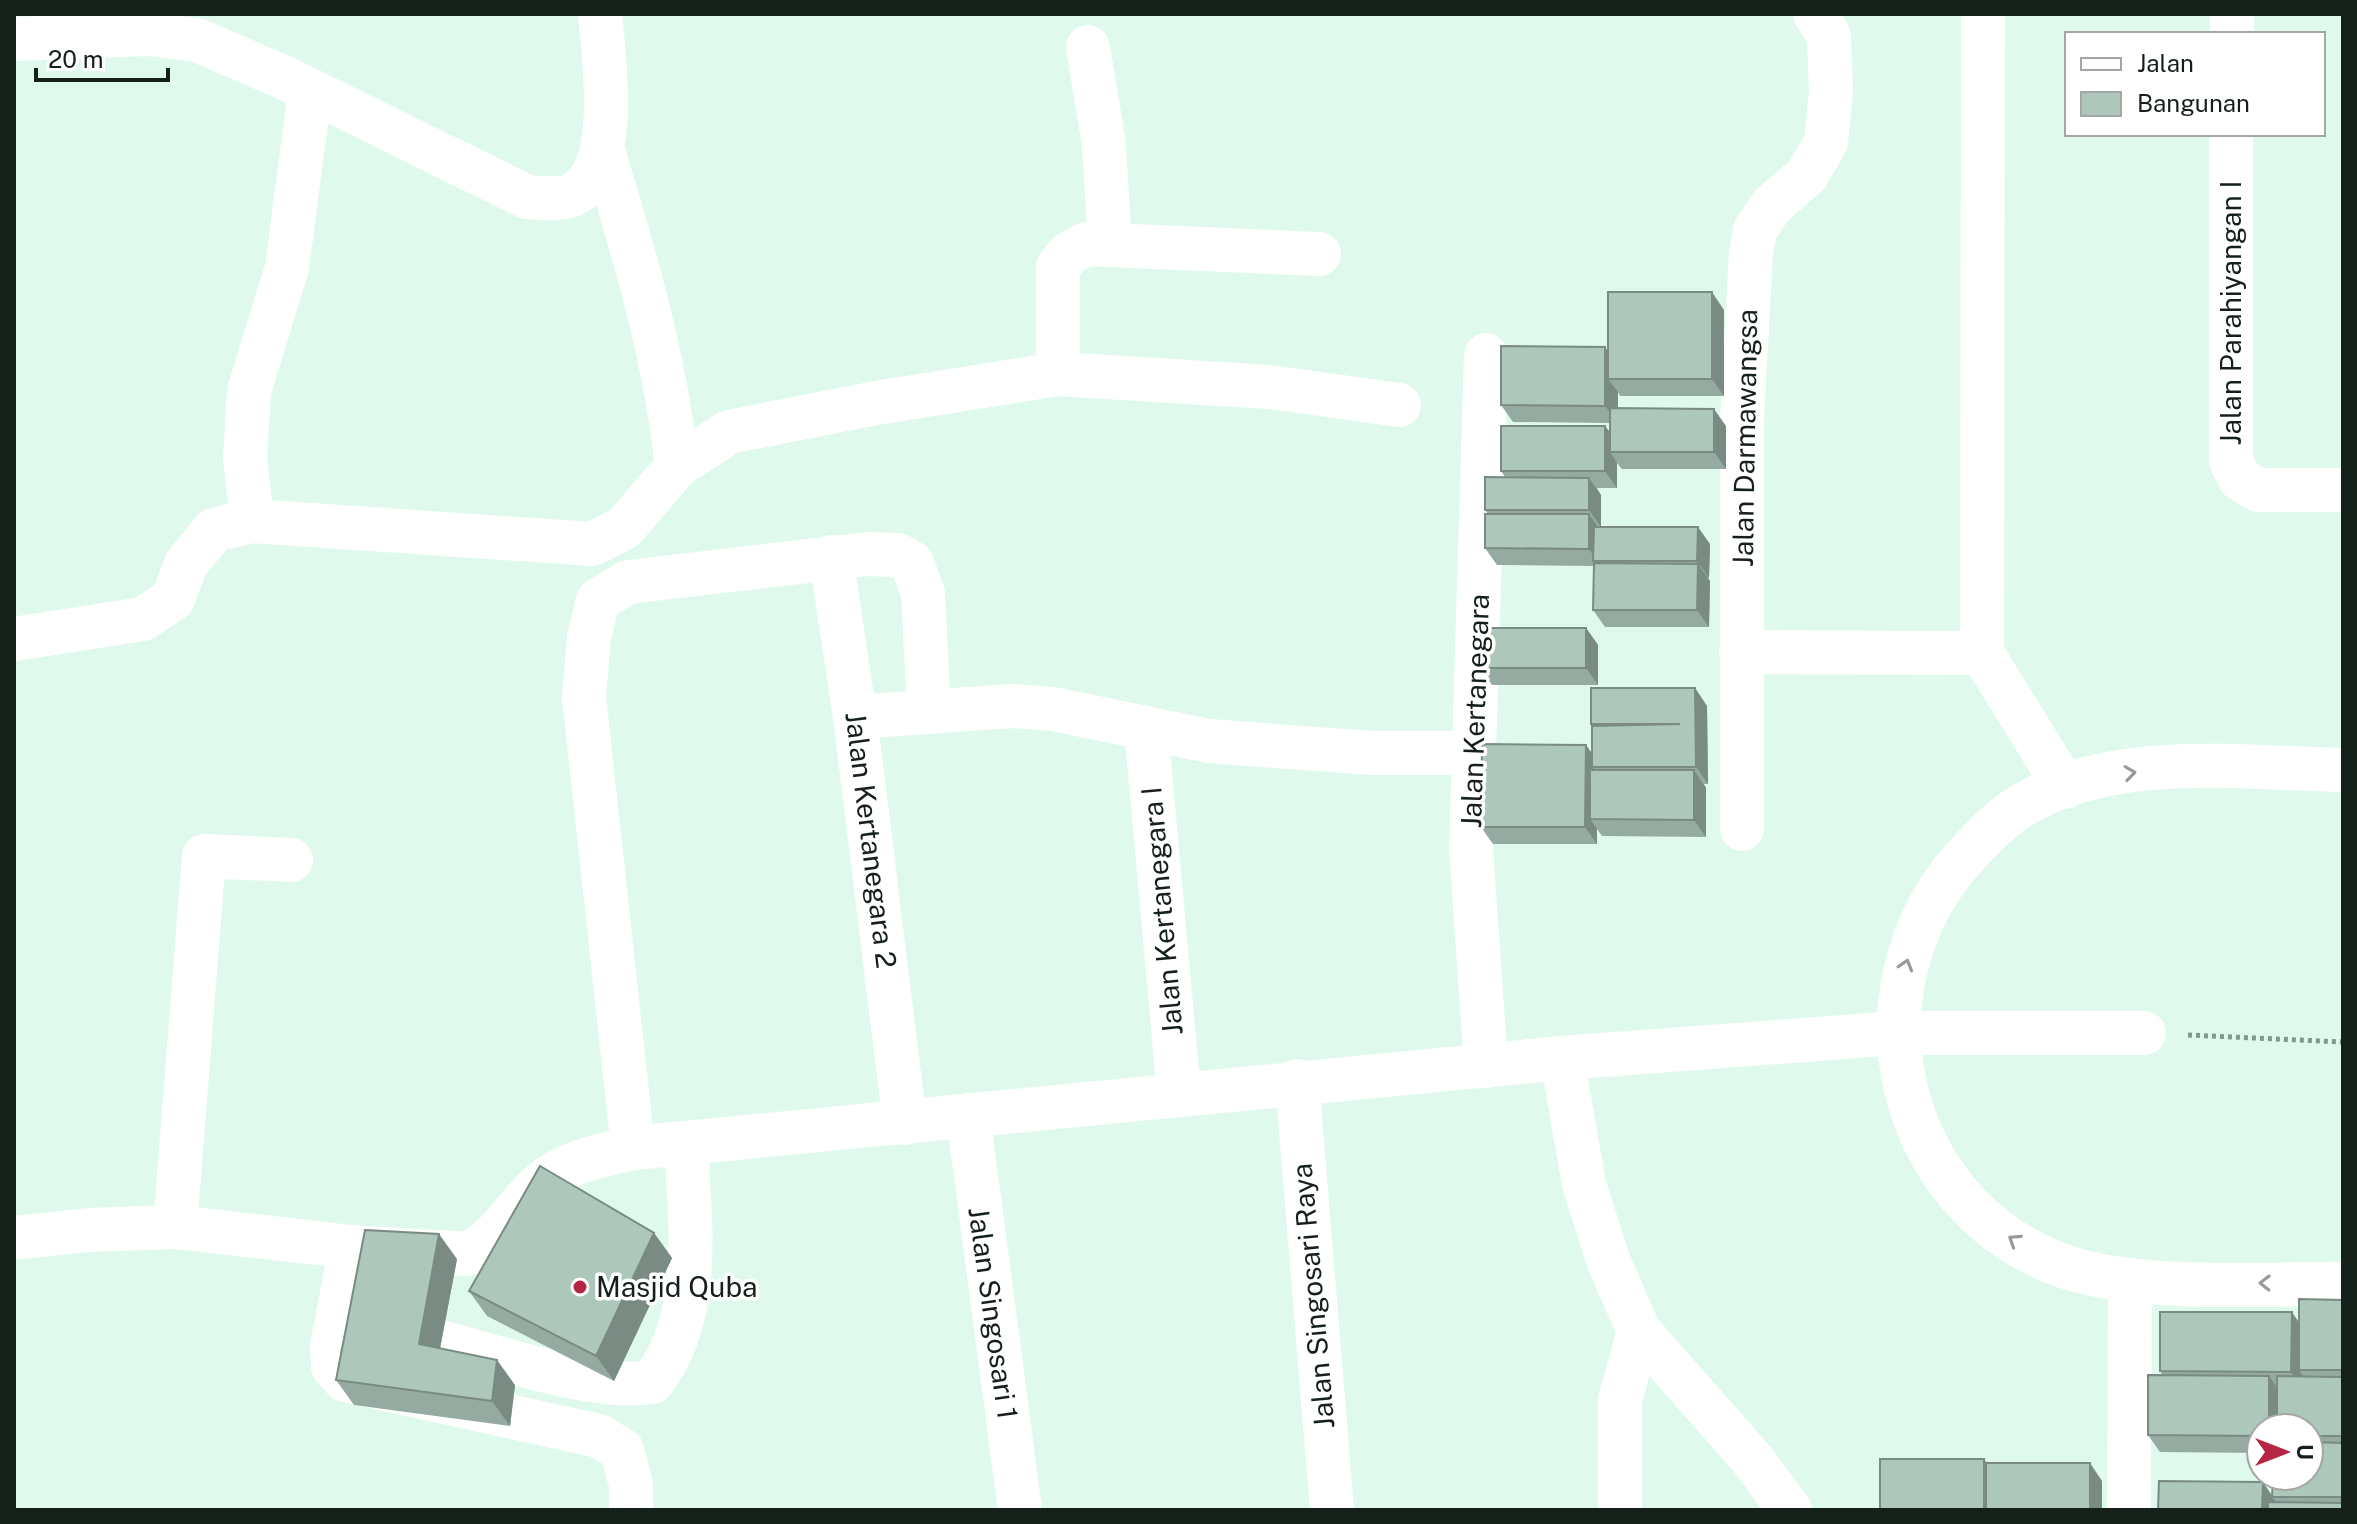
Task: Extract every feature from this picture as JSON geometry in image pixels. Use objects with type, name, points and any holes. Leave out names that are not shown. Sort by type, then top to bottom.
[{"type":"street","points":[[600,14],[604,59],[603,151],[649,300],[669,396],[677,466]]},
{"type":"street","name":"Jalan Darmawangsa","points":[[1742,829],[1742,419],[1751,253],[1755,230],[1772,205],[1807,175],[1826,142],[1831,92],[1829,36],[1815,14]]},
{"type":"street","points":[[1983,14],[1982,653],[2065,787]]},
{"type":"street","points":[[14,39],[148,34],[197,40],[310,91],[527,197],[576,194],[595,173],[603,151]]},
{"type":"street","points":[[1088,47],[1104,145],[1110,244]]},
{"type":"street","points":[[252,521],[245,458],[249,391],[287,268],[310,91]]},
{"type":"street","name":"Jalan Parahiyangan I","points":[[2231,136],[2231,461],[2240,479],[2258,490],[2343,490]]},
{"type":"street","points":[[1058,374],[1058,267],[1068,254],[1086,244],[1319,254]]},
{"type":"street","name":"Jalan Kertanegara","points":[[1486,355],[1471,848],[1486,1066]]},
{"type":"street","points":[[14,639],[143,619],[173,599],[186,564],[214,530],[252,521],[592,544],[624,528],[677,466],[729,432],[876,403],[1058,374],[1269,387],[1399,405]]},
{"type":"street","points":[[633,1148],[584,697],[589,637],[598,600],[628,582],[831,557],[898,555],[912,563],[923,593],[929,711]]},
{"type":"street","name":"Jalan Kertanegara 2","points":[[831,557],[855,717],[905,1123]]},
{"type":"street","points":[[1741,652],[1982,653]]},
{"type":"street","points":[[855,717],[1011,706],[1053,709],[1209,741],[1371,753],[1472,753]]},
{"type":"street","name":"Jalan Kertanegara I","points":[[1146,728],[1179,1094]]},
{"type":"street","points":[[2343,770],[2200,767],[2138,772],[2090,779],[2065,787],[2017,810],[1994,826],[1952,868],[1922,918],[1907,960],[1897,1033],[1902,1074],[1913,1114],[1930,1151],[1952,1186],[2002,1233],[2049,1261],[2089,1275],[2130,1281],[2343,1284]]},
{"type":"street","points":[[175,1227],[204,856],[291,860]]},
{"type":"street","points":[[14,1238],[88,1230],[175,1227],[351,1247],[467,1254],[482,1247],[545,1180],[590,1157],[633,1148],[905,1123],[1297,1081],[1562,1058],[1897,1033],[2144,1033]]},
{"type":"street","points":[[1562,1058],[1584,1184],[1608,1260],[1639,1331],[1752,1459],[1790,1510]]},
{"type":"street","name":"Jalan Singosari Raya","points":[[1297,1081],[1332,1510]]},
{"type":"street","name":"Jalan Singosari 1","points":[[968,1115],[1020,1510]]},
{"type":"street","points":[[444,1343],[599,1381],[631,1385],[652,1382],[669,1361],[681,1327],[688,1287],[686,1145]]},
{"type":"street","points":[[351,1247],[332,1346],[333,1367],[345,1380],[599,1436],[622,1450],[631,1485],[631,1510]]},
{"type":"street","points":[[2129,1510],[2130,1281]]},
{"type":"street","points":[[1620,1510],[1620,1400],[1639,1331]]},
{"type":"path","points":[[2144,1033],[2343,1042]]},
{"type":"building","points":[[1608,292],[1712,292],[1712,379],[1608,379]]},
{"type":"building","points":[[1501,346],[1605,347],[1605,406],[1501,405]]},
{"type":"building","points":[[1610,408],[1714,409],[1714,452],[1610,452]]},
{"type":"building","points":[[1501,426],[1605,426],[1605,471],[1501,471]]},
{"type":"building","points":[[1485,477],[1589,478],[1589,510],[1485,510]]},
{"type":"building","points":[[1485,514],[1589,514],[1589,549],[1485,548]]},
{"type":"building","points":[[1594,527],[1698,527],[1697,561],[1593,561]]},
{"type":"building","points":[[1594,563],[1698,564],[1697,610],[1593,610]]},
{"type":"building","points":[[1480,628],[1586,628],[1586,668],[1480,668]]},
{"type":"building","points":[[1591,688],[1695,688],[1696,767],[1592,767],[1592,726],[1680,724],[1591,724]]},
{"type":"building","points":[[1482,744],[1586,745],[1585,827],[1481,827]]},
{"type":"building","points":[[1590,770],[1694,770],[1694,820],[1590,819]]},
{"type":"building","name":"Masjid Quba","points":[[540,1166],[654,1233],[596,1356],[469,1291]]},
{"type":"building","points":[[365,1230],[439,1234],[419,1344],[497,1360],[492,1401],[336,1380]]},
{"type":"building","points":[[2299,1299],[2343,1300],[2343,1370],[2299,1370]]},
{"type":"building","points":[[2160,1312],[2292,1312],[2291,1372],[2160,1371]]},
{"type":"building","points":[[2148,1375],[2269,1376],[2269,1412],[2245,1412],[2245,1436],[2148,1435]]},
{"type":"building","points":[[2277,1376],[2343,1377],[2343,1436],[2325,1436],[2325,1412],[2277,1412]]},
{"type":"building","points":[[2325,1442],[2343,1443],[2343,1497],[2272,1497],[2272,1492],[2325,1492]]},
{"type":"building","points":[[1880,1459],[1984,1459],[1984,1510],[1880,1510]]},
{"type":"building","points":[[1986,1463],[2090,1463],[2090,1510],[1986,1510]]},
{"type":"building","points":[[2159,1481],[2245,1482],[2245,1492],[2263,1492],[2262,1510],[2158,1510]]},
{"type":"building","points":[[2268,1502],[2343,1503],[2343,1510],[2268,1510]]},
{"type":"place","name":"Masjid Quba","points":[[580,1287]]}]
